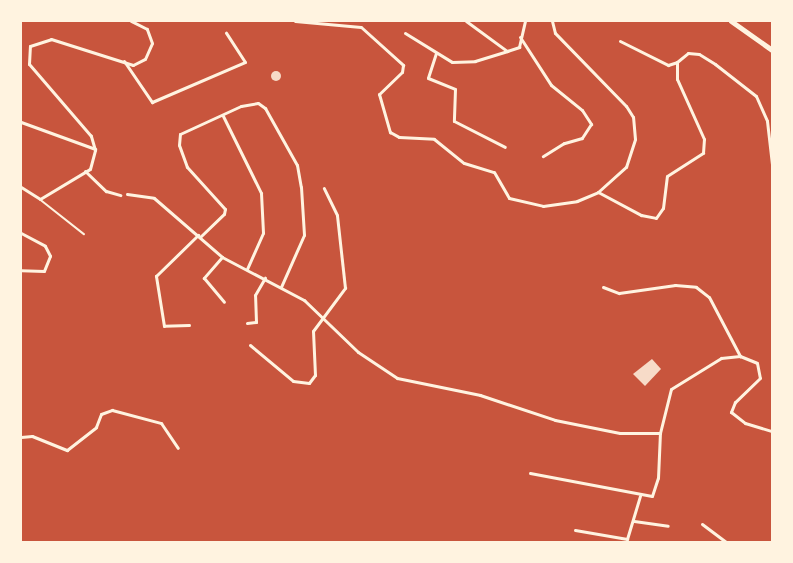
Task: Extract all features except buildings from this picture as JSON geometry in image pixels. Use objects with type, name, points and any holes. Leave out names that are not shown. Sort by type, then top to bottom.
[{"type":"highway","points":[[731,21],[772,50]]},
{"type":"street","points":[[21,187],[40,199],[85,171],[94,162],[95,150],[92,136],[29,64],[30,46],[51,39],[123,59],[134,65],[146,58],[152,48],[147,29],[131,21]]},
{"type":"street","points":[[466,21],[498,49],[507,51]]},
{"type":"street","points":[[405,33],[436,53],[462,62],[519,47],[525,21]]},
{"type":"street","points":[[296,22],[361,27],[398,58],[402,72],[379,94],[390,132],[395,136],[434,139],[464,163],[494,172],[504,194],[527,204],[577,201],[598,192],[626,167],[634,145],[633,117],[620,98],[555,33],[552,21]]},
{"type":"street","points":[[123,59],[152,102],[245,62],[226,33]]},
{"type":"street","points":[[520,38],[551,85],[582,110],[591,124],[582,138],[564,143],[543,156]]},
{"type":"street","points":[[620,41],[668,65],[677,62],[684,54],[699,54],[750,89],[765,114],[772,164]]},
{"type":"street","points":[[436,53],[428,78],[455,89],[454,121],[505,147]]},
{"type":"street","points":[[598,192],[641,215],[656,218],[663,208],[667,176],[703,153],[704,139],[679,88],[677,62]]},
{"type":"street","points":[[189,325],[164,326],[156,276],[224,214],[225,209],[193,177],[181,155],[178,139],[180,134],[248,104],[262,106],[297,165],[304,235],[282,287]]},
{"type":"street","points":[[223,115],[261,193],[263,232],[247,269]]},
{"type":"street","points":[[21,122],[95,150]]},
{"type":"street","points":[[85,171],[106,191],[120,195]]},
{"type":"street","points":[[250,345],[293,381],[309,382],[315,375],[313,331],[342,297],[345,288],[337,215],[324,188]]},
{"type":"street","points":[[127,194],[154,198],[222,257],[304,300],[322,319],[381,370],[415,383],[480,395],[555,420],[620,433],[660,433]]},
{"type":"street","points":[[21,233],[45,246],[50,256],[44,271],[23,270]]},
{"type":"street","points":[[222,257],[204,278],[225,302]]},
{"type":"street","points":[[247,323],[256,322],[255,295],[265,279]]},
{"type":"street","points":[[603,287],[619,293],[675,285],[696,288],[709,297],[740,356]]},
{"type":"street","points":[[530,473],[640,496],[652,496],[656,488],[660,433],[671,389],[714,360],[740,356],[757,363],[760,378],[735,402],[731,412],[745,423],[772,431]]},
{"type":"street","points":[[21,437],[32,436],[67,450],[96,427],[101,414],[111,410],[161,423],[178,448]]},
{"type":"street","points":[[574,530],[627,538],[640,496]]},
{"type":"street","points":[[634,521],[668,526]]},
{"type":"street","points":[[702,524],[726,542]]},
{"type":"lane","points":[[40,199],[84,234]]}]
